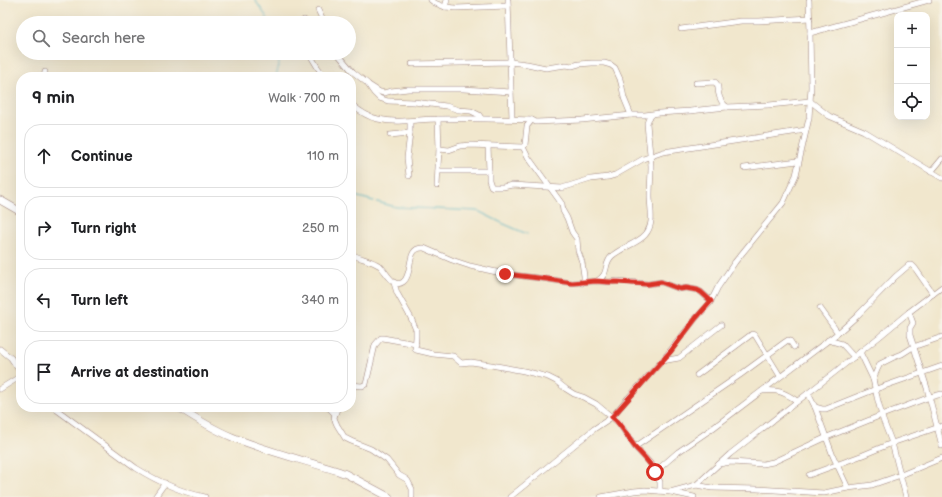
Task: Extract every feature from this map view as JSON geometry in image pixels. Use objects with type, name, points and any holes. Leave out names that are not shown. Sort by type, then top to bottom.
[{"type":"street","points":[[431,0],[445,7],[456,8],[508,3],[512,119]]},
{"type":"street","points":[[445,7],[447,0]]},
{"type":"street","points":[[510,497],[594,429],[612,417],[662,362],[711,301],[713,295],[735,262],[783,203],[796,175],[809,118],[809,0]]},
{"type":"street","points":[[810,33],[929,0]]},
{"type":"street","points":[[318,10],[321,16]]},
{"type":"street","points":[[681,29],[741,21],[810,18]]},
{"type":"street","points":[[313,60],[321,72]]},
{"type":"street","points":[[343,60],[353,72]]},
{"type":"street","points":[[412,64],[510,62],[546,68],[566,65],[572,66],[579,64],[604,63],[615,68],[620,78],[624,98],[631,115]]},
{"type":"street","points":[[356,74],[380,92],[384,93],[408,89],[511,92]]},
{"type":"street","points":[[696,83],[717,82],[719,94],[723,104],[727,107]]},
{"type":"street","points":[[367,83],[379,98],[388,101],[414,102],[446,106],[459,110],[471,111],[479,115],[481,118]]},
{"type":"street","points":[[356,108],[369,117],[391,122],[481,118],[532,120],[536,122],[810,101],[829,116],[864,131],[942,178]]},
{"type":"street","points":[[596,281],[601,279],[605,274],[607,263],[612,256],[641,238],[647,233],[651,224],[651,166],[647,120],[653,114]]},
{"type":"street","points":[[438,119],[438,186]]},
{"type":"street","points":[[523,147],[525,145],[527,126],[532,120]]},
{"type":"street","points":[[408,176],[407,158],[410,121]]},
{"type":"street","points":[[488,146],[489,180],[491,186],[503,187],[512,185],[562,188],[591,179],[615,175],[650,156],[663,152],[680,148],[806,130]]},
{"type":"street","points":[[390,135],[410,134]]},
{"type":"street","points":[[439,149],[452,150],[460,146],[470,145],[523,147]]},
{"type":"street","points":[[523,147],[528,157],[562,204],[563,211],[572,232],[577,239],[578,251],[582,262],[584,276],[582,283]]},
{"type":"street","points":[[932,172],[942,159]]},
{"type":"street","points":[[744,168],[798,162]]},
{"type":"street","points":[[438,170],[489,171]]},
{"type":"street","points":[[0,200],[16,209]]},
{"type":"street","points":[[394,283],[401,283],[407,278],[412,254],[419,248],[424,248],[470,266],[505,274],[572,283],[596,281],[648,284],[661,282],[680,289],[686,288],[697,290],[711,301]]},
{"type":"street","points":[[356,257],[371,261],[378,265],[394,283],[397,293],[413,321],[416,330],[415,349],[433,354],[450,355],[461,363],[471,362],[491,365],[548,377],[574,394],[596,404],[619,423],[635,447],[650,463],[660,482],[660,491]]},
{"type":"street","points":[[655,472],[678,452],[713,428],[838,333],[856,317],[894,277],[909,265],[912,265],[915,268],[933,294]]},
{"type":"street","points":[[696,485],[719,464],[796,401],[854,357],[908,312],[942,287]]},
{"type":"street","points":[[820,308],[838,333]]},
{"type":"street","points":[[908,312],[913,323],[909,331],[913,347],[940,427],[942,446]]},
{"type":"street","points":[[662,362],[679,358],[720,325]]},
{"type":"street","points":[[697,375],[752,334],[755,335],[780,376]]},
{"type":"street","points":[[356,385],[362,386],[366,384],[375,345],[381,338],[416,344]]},
{"type":"street","points":[[873,379],[880,364],[913,347],[942,338]]},
{"type":"street","points":[[635,447],[788,340],[794,347]]},
{"type":"street","points":[[828,340],[842,344],[854,357]]},
{"type":"street","points":[[0,349],[16,366]]},
{"type":"street","points":[[860,352],[873,379],[906,497]]},
{"type":"street","points":[[815,407],[826,409],[876,389],[942,366]]},
{"type":"street","points":[[0,389],[16,379]]},
{"type":"street","points":[[761,391],[771,390],[782,392],[796,401]]},
{"type":"street","points":[[808,393],[815,407],[837,465],[848,488]]},
{"type":"street","points":[[719,464],[731,462],[763,464],[773,462],[827,437],[930,397],[942,394]]},
{"type":"street","points":[[60,412],[136,468],[188,495],[205,497]]},
{"type":"street","points":[[186,412],[232,437],[270,451],[346,474],[390,497]]},
{"type":"street","points":[[335,414],[334,418],[345,438],[371,449],[387,460],[399,475],[408,481],[412,489],[412,497]]},
{"type":"street","points":[[809,475],[863,456],[892,443],[940,427]]},
{"type":"street","points":[[670,492],[696,485],[712,488],[824,493],[872,485],[942,458]]},
{"type":"street","points":[[156,497],[165,483]]},
{"type":"street","points":[[601,497],[644,490],[670,492],[694,497]]},
{"type":"waterway","points":[[255,0],[266,16]]},
{"type":"waterway","points":[[277,72],[279,60]]},
{"type":"waterway","points":[[356,196],[396,207],[478,211],[527,234]]},
{"type":"route","points":[[505,274],[572,283],[596,281],[648,284],[661,282],[680,289],[686,288],[697,290],[711,301],[662,362],[612,417],[619,423],[635,447],[650,463],[655,472]]}]
